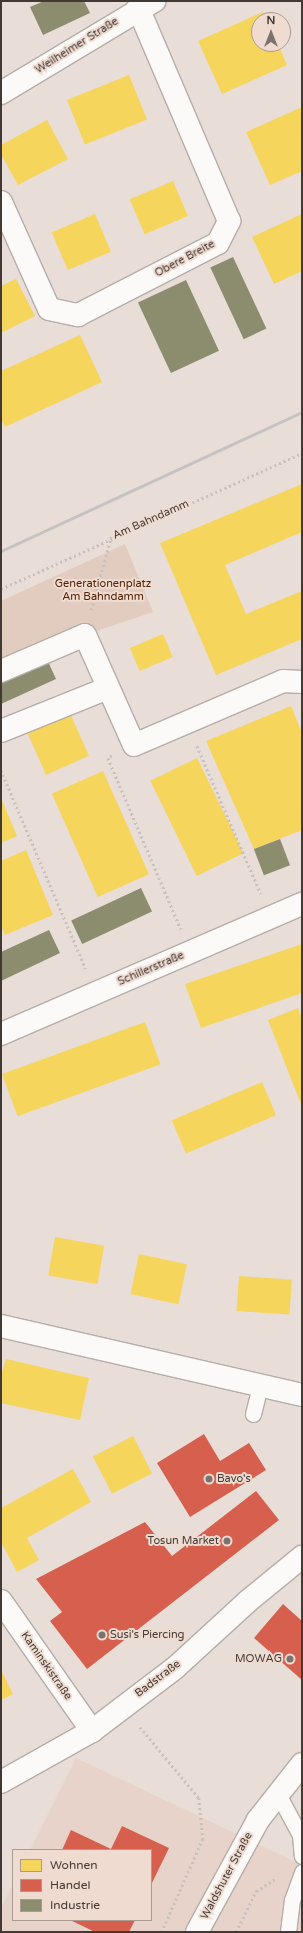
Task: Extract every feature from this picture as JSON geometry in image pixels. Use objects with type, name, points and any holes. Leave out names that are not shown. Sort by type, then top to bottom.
[{"type":"street","name":"Weilheimer Straße","points":[[1,93],[146,4]]},
{"type":"street","name":"Obere Breite","points":[[1,202],[49,309],[78,315],[218,243],[229,221],[146,4]]},
{"type":"street","points":[[1,671],[85,635],[134,745],[283,681],[302,682]]},
{"type":"street","points":[[1,731],[108,688]]},
{"type":"street","name":"Schillerstraße","points":[[1,1034],[302,904]]},
{"type":"street","points":[[1,1326],[302,1396]]},
{"type":"street","name":"Badstraße","points":[[1,1782],[92,1731],[122,1706],[175,1668],[248,1601],[302,1557]]},
{"type":"street","name":"Kaminskistraße","points":[[1,1601],[92,1731]]},
{"type":"street","name":"Waldshuter Straße","points":[[197,1932],[231,1864],[278,1794],[302,1764]]},
{"type":"lane","points":[[253,1414],[260,1386]]},
{"type":"lane","points":[[278,1794],[300,1834],[302,1856]]},
{"type":"lane","points":[[288,1932],[292,1900],[302,1872]]},
{"type":"path","name":"Am Bahndamm","points":[[1,589],[112,537],[302,453]]},
{"type":"path","points":[[85,635],[112,537]]},
{"type":"path","points":[[186,722],[271,917]]},
{"type":"path","points":[[134,745],[108,758],[191,952]]},
{"type":"path","points":[[1,770],[76,945]]},
{"type":"path","points":[[122,1706],[199,1798],[203,1839],[162,1932]]},
{"type":"path","points":[[236,1932],[256,1891],[282,1874]]},
{"type":"shaded area","points":[[76,1758],[302,1865],[302,1932],[1,1932],[1,1908],[12,1886],[12,1921],[152,1921],[152,1849],[30,1849]]},
{"type":"green space","name":"Generationenplatz Am Bahndamm","points":[[125,544],[153,612],[85,635],[1,671],[1,601]]},
{"type":"building: Wohnen","points":[[251,17],[251,52],[281,52],[287,65],[222,94],[198,41]]},
{"type":"building: Wohnen","points":[[129,75],[147,120],[85,145],[67,100]]},
{"type":"building: Wohnen","points":[[302,107],[302,171],[270,185],[246,132]]},
{"type":"building: Wohnen","points":[[47,120],[68,159],[18,185],[1,154],[1,145]]},
{"type":"building: Wohnen","points":[[173,181],[188,216],[145,234],[130,199]]},
{"type":"building: Wohnen","points":[[95,214],[111,252],[68,270],[52,232]]},
{"type":"building: Wohnen","points":[[302,214],[302,271],[274,284],[252,237]]},
{"type":"building: Wohnen","points":[[16,279],[35,316],[1,333],[1,286]]},
{"type":"building: Wohnen","points":[[80,335],[102,382],[5,427],[1,419],[1,371]]},
{"type":"building: Wohnen","points":[[302,484],[302,532],[225,565],[246,614],[302,591],[302,639],[216,675],[160,543]]},
{"type":"building: Wohnen","points":[[163,634],[173,657],[140,671],[130,648]]},
{"type":"building: Wohnen","points":[[291,706],[302,733],[302,830],[254,849],[206,741]]},
{"type":"building: Wohnen","points":[[69,711],[89,756],[46,775],[26,730]]},
{"type":"building: Wohnen","points":[[197,758],[243,853],[197,876],[150,781]]},
{"type":"building: Wohnen","points":[[103,771],[149,874],[98,897],[52,794]]},
{"type":"building: Wohnen","points":[[1,798],[17,836],[1,843]]},
{"type":"building: Wohnen","points":[[26,850],[53,915],[5,935],[1,926],[1,861]]},
{"type":"building: Wohnen","points":[[302,944],[302,993],[201,1028],[185,984]]},
{"type":"building: Wohnen","points":[[298,1008],[302,1019],[301,1104],[268,1020]]},
{"type":"building: Wohnen","points":[[145,1022],[160,1064],[18,1116],[2,1074]]},
{"type":"building: Wohnen","points":[[262,1082],[276,1115],[186,1153],[172,1120]]},
{"type":"building: Wohnen","points":[[55,1237],[104,1246],[97,1284],[48,1275]]},
{"type":"building: Wohnen","points":[[139,1254],[187,1264],[178,1304],[130,1294]]},
{"type":"building: Wohnen","points":[[239,1276],[292,1280],[289,1315],[237,1311]]},
{"type":"building: Wohnen","points":[[6,1359],[89,1378],[80,1420],[1,1403],[1,1375]]},
{"type":"building: Wohnen","points":[[133,1436],[152,1473],[112,1494],[93,1456]]},
{"type":"building: Wohnen","points":[[73,1469],[91,1502],[27,1538],[39,1560],[17,1572],[1,1542],[1,1508]]},
{"type":"building: Wohnen","points":[[1,1670],[13,1694],[1,1700]]},
{"type":"building: Handel","name":"Bavo's","points":[[204,1434],[220,1461],[249,1443],[266,1470],[190,1517],[157,1463]]},
{"type":"building: Handel","points":[[256,1491],[279,1520],[87,1669],[50,1621],[62,1612],[36,1579],[145,1522],[172,1556]]},
{"type":"building: Handel","name":"MOWAG","points":[[283,1604],[302,1621],[302,1680],[254,1638]]},
{"type":"building: Handel","points":[[122,1826],[169,1848],[152,1883],[152,1849],[111,1849]]},
{"type":"building: Handel","points":[[71,1830],[111,1849],[62,1849]]},
{"type":"building: Handel","points":[[72,1921],[134,1921],[129,1932],[95,1932]]},
{"type":"building: Industrie","points":[[44,1],[84,1],[90,13],[43,35],[30,7]]},
{"type":"building: Industrie","points":[[233,257],[266,329],[244,339],[210,268]]},
{"type":"building: Industrie","points":[[186,280],[219,351],[171,373],[138,302]]},
{"type":"building: Industrie","points":[[45,655],[56,679],[1,704],[1,674]]},
{"type":"building: Industrie","points":[[280,839],[290,865],[264,875],[254,849]]},
{"type":"building: Industrie","points":[[141,888],[152,912],[82,944],[71,921]]},
{"type":"building: Industrie","points":[[49,930],[60,953],[1,981],[1,952]]},
{"type":"railway","points":[[1,551],[302,412]]},
{"type":"place","name":"Bavo's","points":[[209,1479]]},
{"type":"place","name":"Tosun Market","points":[[227,1541]]},
{"type":"place","name":"Susi's Piercing","points":[[102,1635]]},
{"type":"place","name":"MOWAG","points":[[290,1659]]}]
